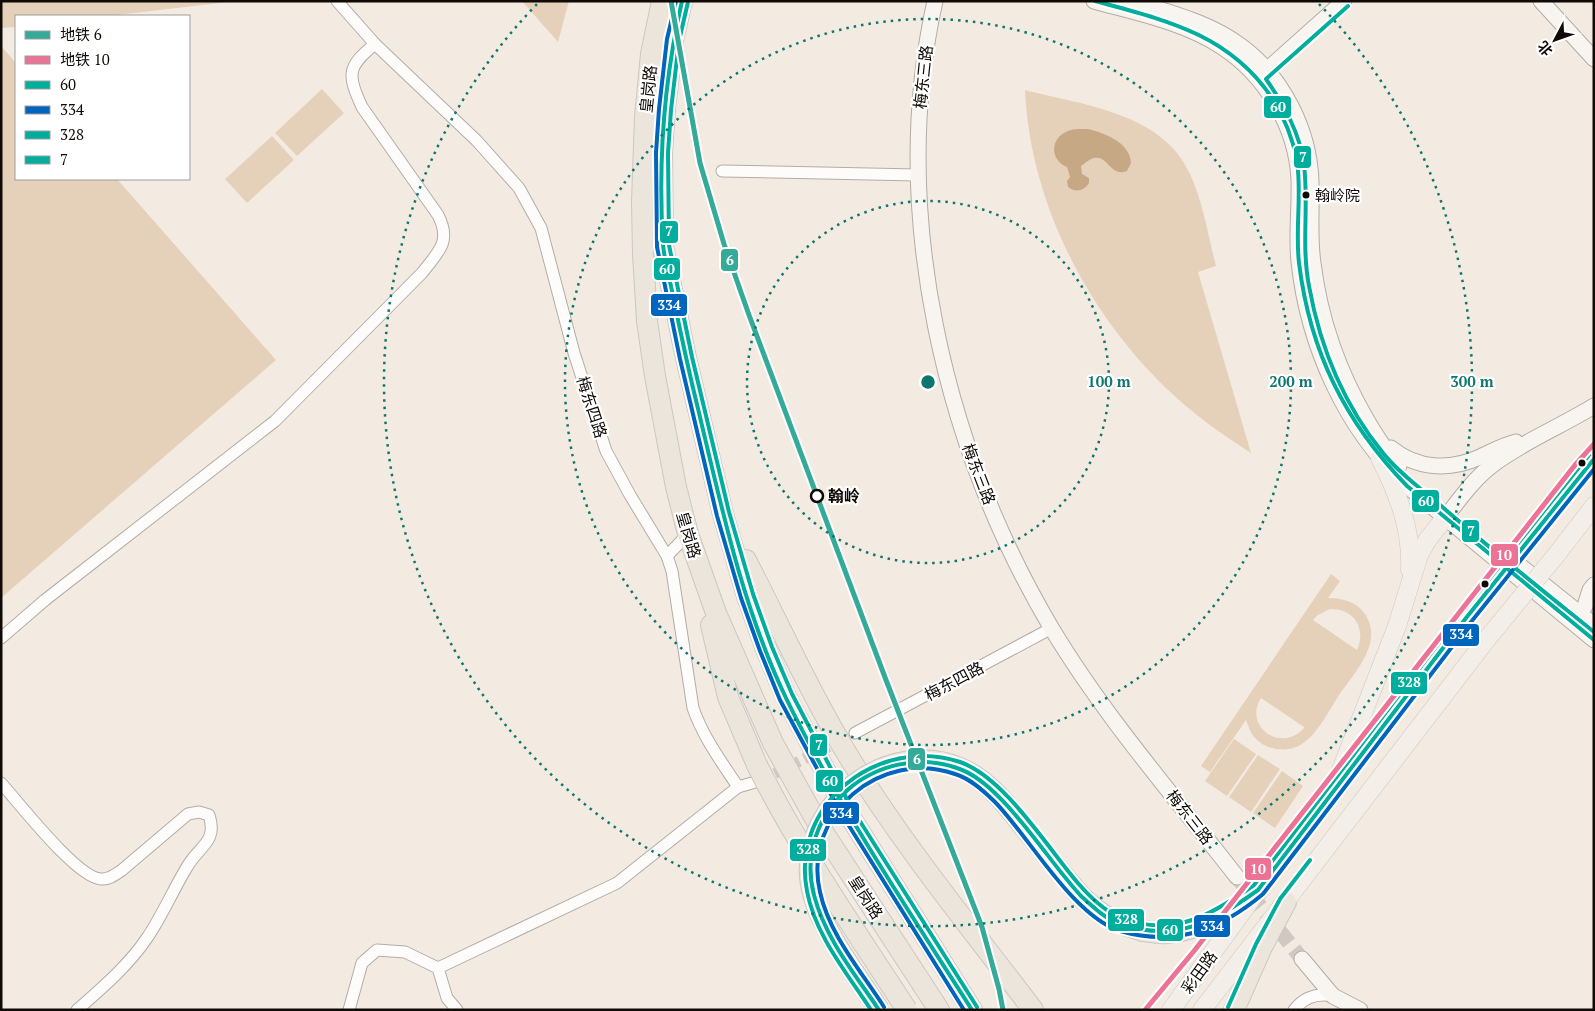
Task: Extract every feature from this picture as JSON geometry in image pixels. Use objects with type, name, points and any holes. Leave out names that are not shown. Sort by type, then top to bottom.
[{"type":"highway","name":"皇岗路","points":[[662,1],[652,54],[645,117],[642,202],[643,254],[647,321],[655,376],[676,487],[688,534],[702,577],[744,680],[773,743],[818,824],[939,1010]]},
{"type":"highway","name":"皇岗路","points":[[682,1],[673,40],[665,109],[662,162],[663,246],[686,358],[723,514],[756,622],[786,697],[846,810],[972,1009]]},
{"type":"highway","points":[[723,514],[822,711],[878,802],[926,870],[1033,1010]]},
{"type":"highway","points":[[702,577],[718,661],[728,697],[758,773],[808,857],[907,1010]]},
{"type":"highway","points":[[879,1010],[823,920],[814,898],[810,877],[811,855],[817,832],[838,798],[868,774],[890,765],[912,760],[940,762],[960,768],[981,780],[1000,798],[1084,899],[1099,912],[1118,923],[1143,931],[1165,934],[1181,931],[1204,923],[1238,905],[1258,890]]},
{"type":"highway","points":[[1234,1010],[1262,946],[1286,902]]},
{"type":"main road","points":[[1380,458],[1403,510],[1409,541],[1410,585]]},
{"type":"main road","name":"彩田路","points":[[1171,1010],[1258,890],[1466,618],[1594,459]]},
{"type":"main road","name":"彩田路","points":[[1202,1010],[1487,639],[1594,506]]},
{"type":"main road","points":[[1331,794],[1384,662],[1423,547],[1448,514]]},
{"type":"street","name":"梅东四路","points":[[337,1],[375,44],[477,141],[520,188],[541,228],[574,353],[606,451],[667,556],[672,571],[693,708],[706,738],[738,787]]},
{"type":"street","name":"梅东三路","points":[[934,1],[920,92],[917,175],[930,292],[940,347],[950,390],[969,450],[1018,567],[1052,628],[1103,704],[1237,877]]},
{"type":"street","points":[[1094,1],[1167,22],[1207,38],[1262,74],[1284,94],[1304,136],[1310,169],[1311,243],[1319,300],[1329,337],[1341,368],[1360,408],[1374,432],[1395,461],[1448,514]]},
{"type":"street","points":[[1133,1],[1190,19],[1220,33],[1252,55],[1282,116],[1292,140],[1296,156],[1299,192],[1299,262],[1314,333],[1338,394],[1358,428],[1380,458],[1407,486],[1448,514],[1576,618],[1594,640]]},
{"type":"street","points":[[1262,74],[1344,1]]},
{"type":"street","points":[[1541,1],[1594,59]]},
{"type":"street","points":[[1,638],[45,600],[275,421],[422,273],[439,250],[444,237],[444,226],[362,107],[354,90],[351,78],[352,68],[362,55],[375,44]]},
{"type":"street","points":[[722,171],[917,175]]},
{"type":"street","points":[[1448,514],[1471,485],[1492,465],[1534,438],[1594,406]]},
{"type":"street","points":[[1374,432],[1390,447],[1406,458],[1423,465],[1433,466],[1453,466],[1512,443],[1534,438]]},
{"type":"street","points":[[1574,533],[1594,510]]},
{"type":"street","points":[[667,556],[688,534]]},
{"type":"street","points":[[1576,618],[1585,606],[1590,590],[1594,585]]},
{"type":"street","points":[[1576,618],[1594,625]]},
{"type":"street","name":"梅东四路","points":[[855,734],[1052,628]]},
{"type":"street","points":[[438,968],[617,883],[758,773]]},
{"type":"street","points":[[1,783],[70,860],[92,877],[102,880],[112,877],[122,870],[188,814],[199,812],[209,814],[212,834],[191,859],[148,937],[132,958],[77,1010]]},
{"type":"street","points":[[349,1010],[362,963],[377,950],[405,952],[438,968],[447,998],[457,1010]]},
{"type":"street","points":[[1302,959],[1333,996],[1360,1010]]},
{"type":"street","points":[[1294,1010],[1312,996],[1333,996]]},
{"type":"shaded area","points":[[1,1],[237,1],[117,15],[15,15],[15,27],[1,28]]},
{"type":"shaded area","points":[[522,1],[569,1],[558,42]]},
{"type":"shaded area","points":[[1,46],[15,62],[15,180],[118,180],[276,360],[1,598]]},
{"type":"shaded area","points":[[322,89],[344,113],[297,156],[275,133]]},
{"type":"shaded area","points":[[1025,90],[1096,107],[1119,115],[1161,137],[1178,153],[1195,185],[1205,219],[1216,266],[1198,272],[1251,453],[1207,423],[1167,389],[1138,359],[1112,326],[1088,290],[1068,253],[1051,214],[1038,173],[1029,132]]},
{"type":"shaded area","points":[[1088,129],[1108,136],[1121,144],[1130,156],[1131,163],[1127,171],[1121,172],[1116,171],[1101,159],[1091,159],[1081,166],[1082,174],[1089,178],[1089,183],[1082,189],[1074,190],[1068,187],[1067,181],[1070,177],[1067,167],[1058,160],[1054,146],[1059,137],[1067,131]]},
{"type":"shaded area","points":[[272,136],[294,160],[247,203],[225,179]]},
{"type":"shaded area","points":[[1331,574],[1340,581],[1328,598],[1343,600],[1357,606],[1365,614],[1370,625],[1371,635],[1369,646],[1359,667],[1320,726],[1311,737],[1300,745],[1279,750],[1259,742],[1253,735],[1246,720],[1210,772],[1201,766]],"holes":[[[1330,609],[1345,612],[1356,621],[1360,634],[1357,650],[1313,620]],[[1261,698],[1304,727],[1304,728],[1295,735],[1285,738],[1267,733],[1261,727],[1257,718],[1257,708]]]},
{"type":"shaded area","points":[[1234,739],[1256,754],[1227,796],[1205,781]]},
{"type":"shaded area","points":[[1258,755],[1280,769],[1251,812],[1229,797]]},
{"type":"shaded area","points":[[1282,771],[1303,786],[1275,828],[1253,813]]},
{"type":"tunnel","points":[[760,781],[844,739]]},
{"type":"tunnel","points":[[1237,877],[1302,959]]},
{"type":"metro line","name":"6","points":[[671,1],[700,163],[724,244],[886,680],[982,927],[1003,1010]]},
{"type":"metro line","name":"10","points":[[1145,1010],[1194,951],[1575,465],[1594,444]]},
{"type":"transit line","name":"334","points":[[676,1],[667,39],[659,109],[656,153],[657,247],[680,359],[717,516],[741,598],[780,700],[841,813],[964,1010]]},
{"type":"transit line","name":"60","points":[[682,1],[671,61],[664,122],[661,183],[663,244],[665,262],[688,367],[732,548],[743,586],[770,662],[807,739],[851,818],[972,1010]]},
{"type":"transit line","name":"60","points":[[1095,1],[1146,15],[1194,33],[1216,44],[1255,76],[1272,98],[1288,128],[1293,145],[1297,161],[1299,186],[1298,250],[1304,296],[1322,356],[1348,411],[1385,462],[1407,486],[1594,640]]},
{"type":"transit line","name":"7","points":[[688,2],[679,41],[671,110],[668,153],[669,245],[692,357],[729,512],[753,594],[772,647],[792,694],[851,807],[977,1007]]},
{"type":"transit line","name":"7","points":[[1348,6],[1266,79],[1290,120],[1302,153],[1306,195],[1305,240],[1307,270],[1314,309],[1327,353],[1345,395],[1369,435],[1389,460],[1477,537],[1594,632]]},
{"type":"transit line","name":"328","points":[[871,1010],[824,938],[811,907],[807,891],[805,859],[812,830],[826,805],[846,784],[871,768],[899,759],[929,756],[960,762],[993,782],[1024,815],[1077,882],[1092,898],[1109,911],[1121,918],[1140,924],[1158,926],[1175,924],[1207,914],[1223,906],[1254,885],[1461,614],[1589,455]]},
{"type":"transit line","name":"60","points":[[879,1010],[833,941],[825,926],[814,895],[811,864],[816,836],[829,811],[848,790],[871,774],[898,765],[927,762],[957,768],[974,776],[991,789],[1024,825],[1082,897],[1111,920],[1142,930],[1161,931],[1178,930],[1210,920],[1258,890],[1466,618],[1594,459]]},
{"type":"transit line","name":"334","points":[[884,1007],[838,937],[824,908],[820,892],[818,863],[823,837],[835,814],[853,794],[875,779],[900,771],[927,768],[961,776],[972,782],[995,802],[1069,893],[1103,923],[1120,931],[1160,937],[1179,936],[1214,926],[1247,907],[1263,894],[1471,622],[1594,469]]},
{"type":"transit line","name":"328","points":[[1228,1007],[1256,944],[1280,899],[1310,860]]},
{"type":"place","name":"翰岭院","points":[[1306,195]]},
{"type":"place","name":"翰岭","points":[[817,496]]}]
